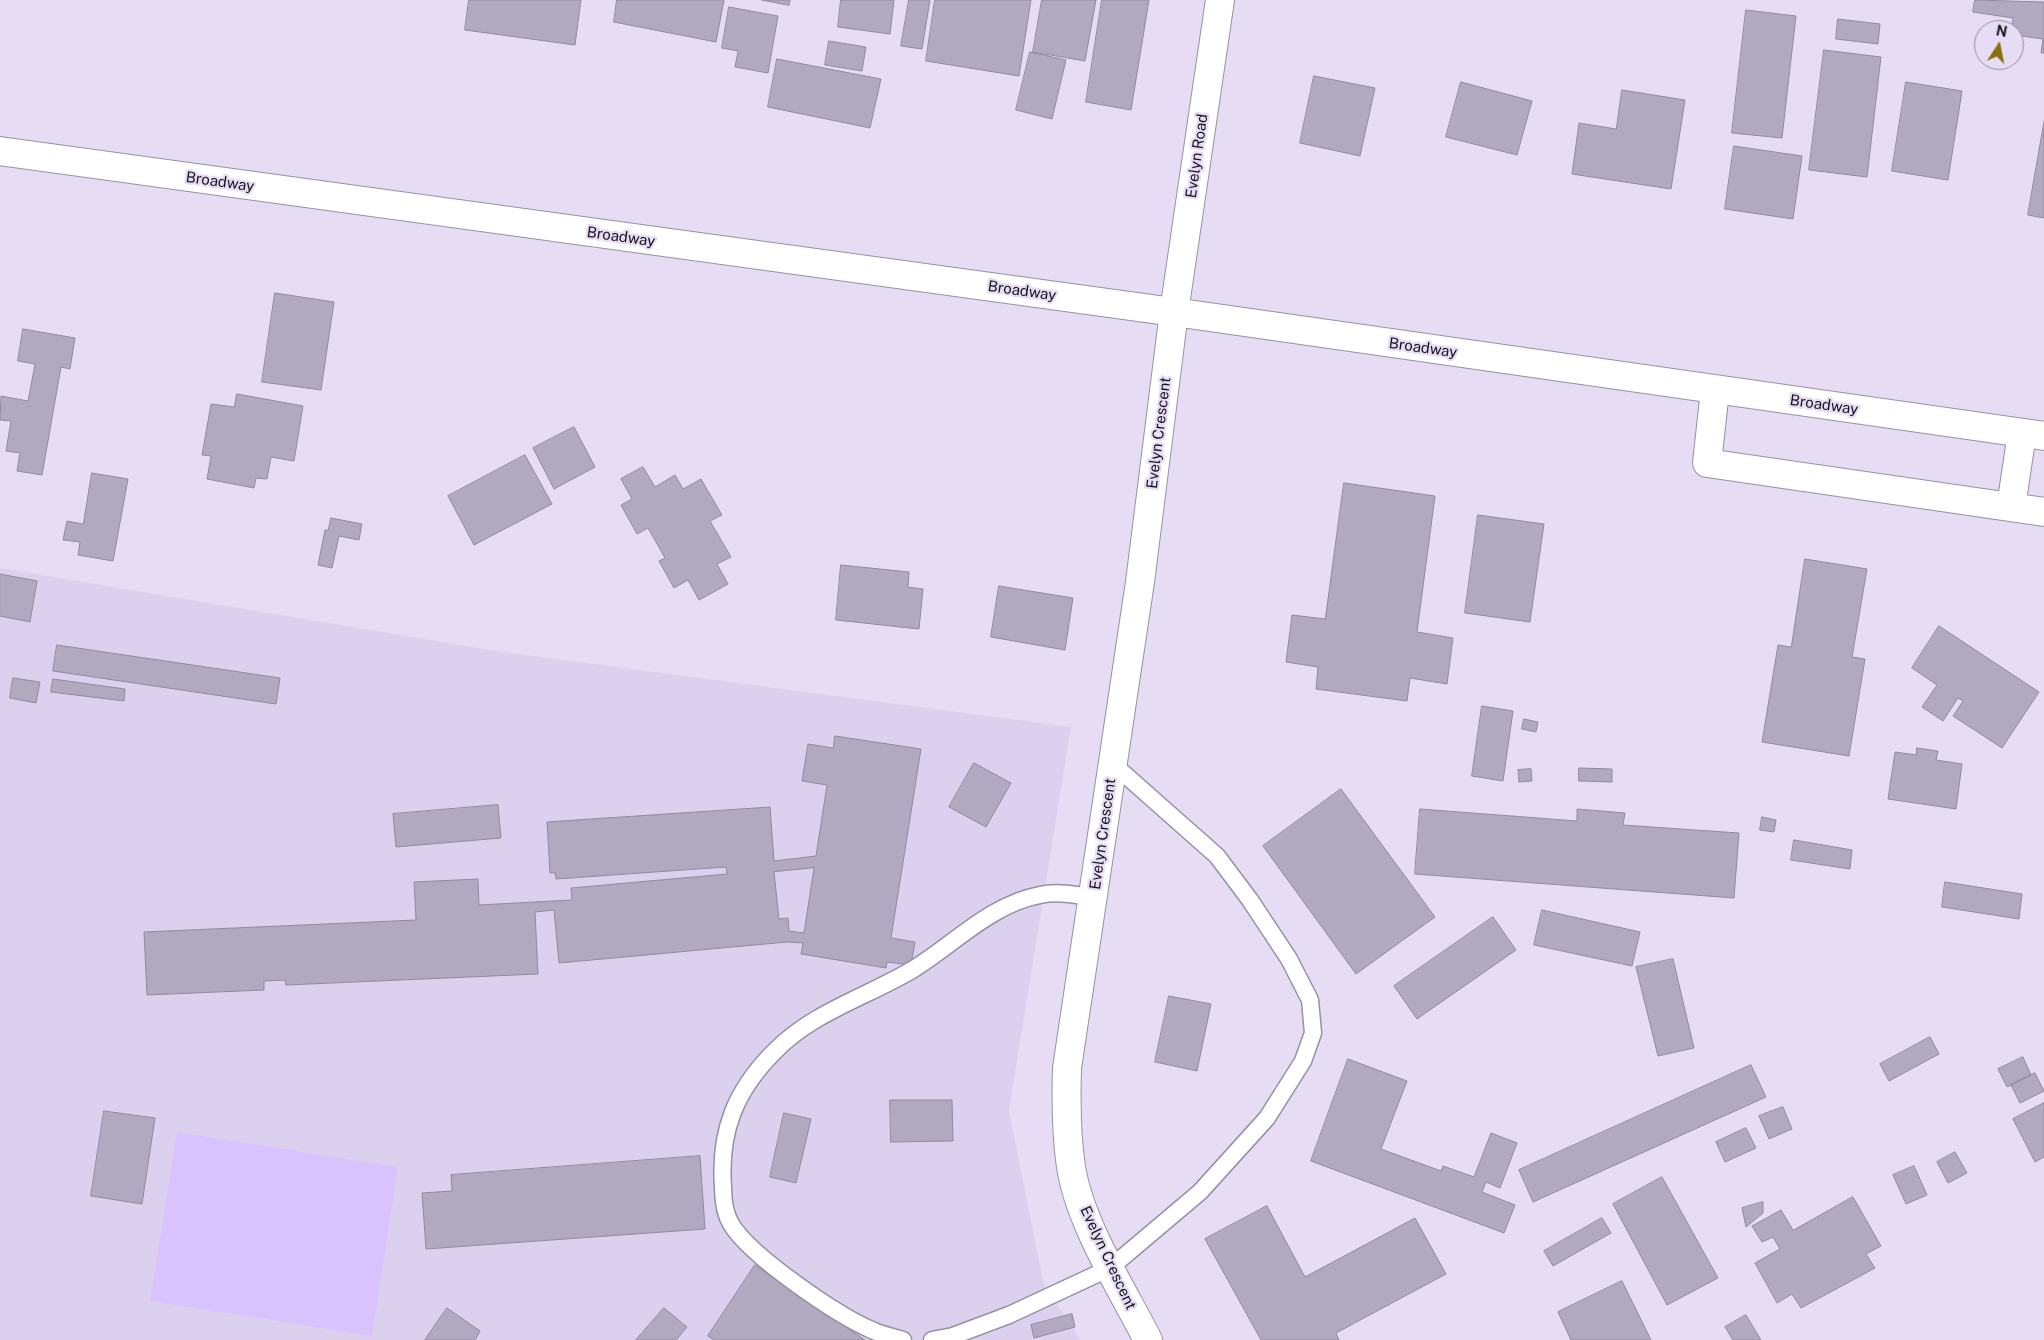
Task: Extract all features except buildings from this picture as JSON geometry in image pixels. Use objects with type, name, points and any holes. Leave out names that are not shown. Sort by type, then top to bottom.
[{"type":"main road","name":"Evelyn Road","points":[[1174,312],[1220,0]]},
{"type":"main road","name":"Broadway","points":[[0,151],[1174,312],[2033,434]]},
{"type":"main road","name":"Evelyn Crescent","points":[[1148,1340],[1110,1268],[1086,1217],[1071,1168],[1066,1118],[1067,1068],[1140,582],[1174,312]]},
{"type":"main road","points":[[1715,390],[1707,463],[2044,512]]},
{"type":"main road","points":[[2012,507],[2033,434]]},
{"type":"lane","points":[[932,1340],[953,1336],[1009,1315],[1110,1268],[1200,1192],[1261,1125],[1303,1061],[1313,1033],[1310,1000],[1289,959],[1250,900],[1217,856],[1113,764]]},
{"type":"lane","points":[[903,1340],[874,1331],[843,1315],[749,1247],[730,1223],[723,1198],[722,1171],[724,1141],[732,1110],[748,1081],[775,1050],[815,1020],[911,970],[992,915],[1024,899],[1041,894],[1055,893],[1093,897]]},
{"type":"shaded area","points":[[0,568],[496,651],[1071,727],[1009,1110],[1044,1285],[1081,1340],[0,1340]]},
{"type":"shaded area","points":[[177,1132],[398,1167],[372,1336],[150,1301]]}]
